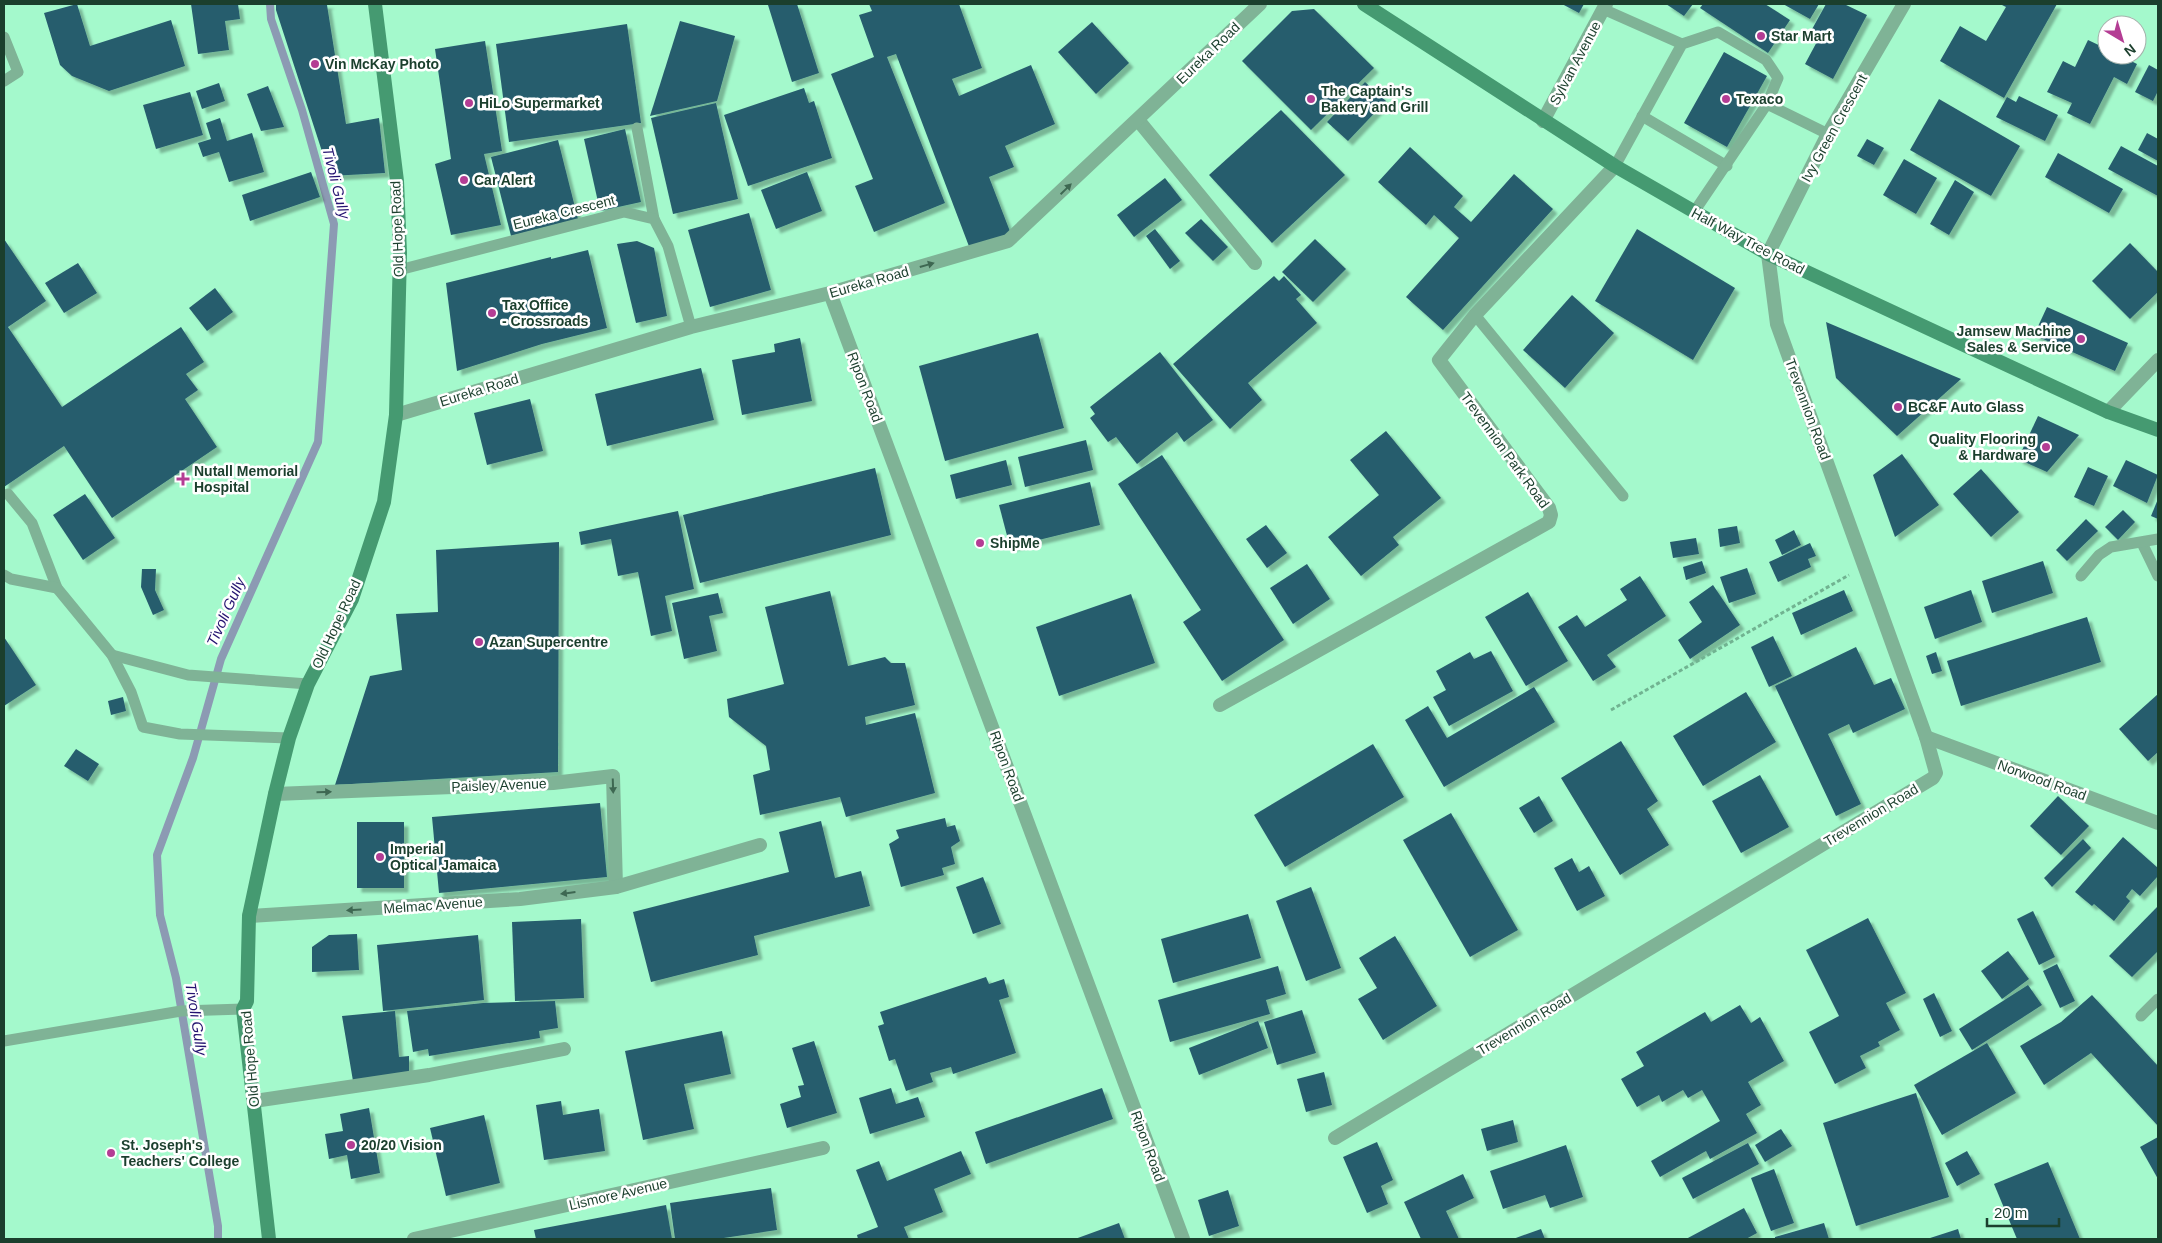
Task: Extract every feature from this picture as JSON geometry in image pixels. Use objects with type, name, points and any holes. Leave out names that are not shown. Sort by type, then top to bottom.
[{"type":"main road","name":"Old Hope Road","points":[[269,1239],[243,1009],[247,1002],[250,916],[275,794],[289,738],[308,684],[352,598],[381,510],[396,415],[399,270],[397,181],[375,4]]},
{"type":"main road","name":"Half Way Tree Road","points":[[1364,4],[1614,166],[1768,254],[2108,412],[2158,430]]},
{"type":"street","name":"Eureka Road","points":[[396,415],[691,327],[830,293],[1008,241],[1260,4]]},
{"type":"street","name":"Ivy Green Crescent","points":[[1768,254],[1828,134],[1904,4]]},
{"type":"street","name":"Sylvan Avenue","points":[[1544,121],[1605,6]]},
{"type":"street","points":[[1138,120],[1255,263]]},
{"type":"street","name":"Trevennion Park Road","points":[[1220,705],[1549,522],[1551,515],[1549,508],[1439,360],[1475,315],[1614,166]]},
{"type":"street","name":"Trevennion Road","points":[[1335,1138],[1934,778],[1936,769],[1926,737],[1777,324],[1768,254]]},
{"type":"street","name":"Ripon Road","points":[[830,293],[1183,1239]]},
{"type":"street","points":[[2108,412],[2158,360]]},
{"type":"street","name":"Norwood Road","points":[[1926,737],[2158,823]]},
{"type":"street","name":"Paisley Avenue","points":[[275,794],[543,783],[613,776],[616,887]]},
{"type":"street","name":"Melmac Avenue","points":[[250,916],[520,899],[616,887],[760,845]]},
{"type":"street","points":[[254,1101],[429,1075],[564,1049]]},
{"type":"street","name":"Lismore Avenue","points":[[414,1239],[823,1148]]},
{"type":"lane","points":[[1605,6],[1682,44]]},
{"type":"lane","points":[[1614,166],[1682,44],[1718,32],[1766,60],[1778,78],[1767,104],[1727,166],[1694,212]]},
{"type":"lane","points":[[4,37],[18,72],[4,81]]},
{"type":"lane","points":[[1767,104],[1828,134]]},
{"type":"lane","points":[[1642,116],[1727,166]]},
{"type":"lane","points":[[637,128],[654,220],[668,246],[691,327]]},
{"type":"lane","name":"Eureka Crescent","points":[[399,270],[624,212],[654,220]]},
{"type":"lane","points":[[1475,315],[1623,496]]},
{"type":"lane","points":[[8,494],[32,523],[56,588],[112,655],[131,692],[142,727],[180,734],[289,738]]},
{"type":"lane","points":[[2081,576],[2099,555],[2110,547],[2158,539]]},
{"type":"lane","points":[[2142,543],[2158,576]]},
{"type":"lane","points":[[4,575],[11,579],[56,588]]},
{"type":"lane","points":[[112,655],[188,675],[308,684]]},
{"type":"lane","points":[[2141,1016],[2158,999]]},
{"type":"lane","points":[[4,1041],[181,1011],[243,1009]]},
{"type":"path","points":[[1611,710],[1864,566]]},
{"type":"building","points":[[77,4],[90,46],[171,20],[185,66],[109,91],[72,76],[60,65],[44,13]]},
{"type":"building","points":[[191,4],[238,4],[240,19],[225,21],[229,50],[198,54]]},
{"type":"building","name":"Vin McKay Photo","points":[[276,4],[331,4],[327,5],[346,124],[379,118],[385,173],[330,176],[276,10]]},
{"type":"building","points":[[797,4],[819,73],[792,82],[768,5]]},
{"type":"building","points":[[869,4],[959,4],[982,68],[952,79],[959,96],[1031,65],[1055,124],[1005,146],[1014,167],[989,177],[1011,234],[970,249],[896,54],[887,57],[945,203],[874,232],[855,186],[873,179],[831,74],[874,57],[859,15],[872,11]]},
{"type":"building","points":[[1562,4],[1584,4],[1579,13]]},
{"type":"building","points":[[1666,4],[1693,4],[1684,16]]},
{"type":"building","name":"Star Mart","points":[[1703,4],[1765,4],[1790,20],[1768,53],[1700,8]]},
{"type":"building","points":[[1783,4],[1819,4],[1810,19]]},
{"type":"building","points":[[1826,4],[1844,4],[1867,15],[1833,79],[1805,64],[1820,36],[1811,31]]},
{"type":"building","points":[[2000,4],[2057,4],[2004,98],[1940,61],[1960,26],[1986,41],[2006,7]]},
{"type":"building","name":"The Captain's Bakery and Grill","points":[[1314,9],[1374,68],[1311,130],[1242,61],[1292,11]]},
{"type":"building","points":[[680,21],[735,36],[717,101],[650,116]]},
{"type":"building","points":[[1092,22],[1129,63],[1096,94],[1058,52]]},
{"type":"building","points":[[627,24],[641,123],[509,142],[496,44]]},
{"type":"building","points":[[2088,40],[2097,44],[2097,65],[2136,65],[2127,84],[2114,77],[2090,124],[2067,113],[2072,103],[2047,92],[2063,61],[2075,67]]},
{"type":"building","name":"HiLo Supermarket","points":[[485,41],[502,151],[484,154],[501,225],[451,235],[435,164],[451,159],[435,49]]},
{"type":"building","name":"Texaco","points":[[1724,52],[1767,76],[1727,147],[1684,123]]},
{"type":"building","points":[[2149,65],[2158,70],[2158,91],[2153,101],[2135,92]]},
{"type":"building","points":[[1365,82],[1386,101],[1348,141],[1327,122]]},
{"type":"building","points":[[219,83],[225,101],[202,109],[196,91]]},
{"type":"building","points":[[268,86],[284,127],[261,131],[247,94]]},
{"type":"building","points":[[804,88],[809,103],[814,101],[832,158],[748,186],[724,115]]},
{"type":"building","points":[[190,92],[203,135],[156,149],[143,105]]},
{"type":"building","points":[[2019,96],[2058,115],[2045,141],[1996,117],[2007,97],[2016,102]]},
{"type":"building","points":[[1939,99],[2020,146],[1991,196],[1910,150]]},
{"type":"building","points":[[716,103],[738,199],[673,214],[651,118]]},
{"type":"building","points":[[1281,110],[1345,175],[1272,243],[1209,175]]},
{"type":"building","points":[[220,118],[227,141],[252,133],[264,172],[229,182],[219,152],[203,157],[198,143],[211,139],[206,123]]},
{"type":"building","points":[[625,129],[641,202],[600,211],[584,139]]},
{"type":"building","points":[[2147,133],[2158,139],[2158,161],[2138,150]]},
{"type":"building","points":[[1867,139],[1884,148],[1874,165],[1857,156]]},
{"type":"building","points":[[558,140],[578,219],[511,236],[491,157]]},
{"type":"building","points":[[2121,146],[2158,166],[2158,196],[2108,169]]},
{"type":"building","points":[[1410,147],[1463,196],[1454,207],[1471,222],[1514,174],[1553,209],[1443,330],[1406,297],[1459,238],[1434,215],[1426,225],[1378,182]]},
{"type":"building","points":[[2058,153],[2123,189],[2109,213],[2045,177]]},
{"type":"building","points":[[1904,159],[1937,178],[1916,214],[1883,195]]},
{"type":"building","points":[[311,172],[320,197],[250,221],[242,195]]},
{"type":"building","points":[[807,172],[822,211],[776,229],[761,190]]},
{"type":"building","points":[[1165,178],[1182,200],[1134,237],[1117,215]]},
{"type":"building","points":[[1955,180],[1974,192],[1949,235],[1930,224]]},
{"type":"building","points":[[749,213],[771,290],[710,307],[688,230]]},
{"type":"building","points":[[1201,219],[1228,247],[1213,261],[1185,233]]},
{"type":"building","points":[[1155,229],[1180,261],[1170,269],[1146,236]]},
{"type":"building","points":[[1637,229],[1735,288],[1693,360],[1595,301]]},
{"type":"building","points":[[4,239],[46,301],[8,327],[62,407],[181,327],[204,362],[186,374],[198,390],[185,399],[217,447],[112,518],[64,446],[4,487]]},
{"type":"building","points":[[1315,239],[1346,269],[1313,302],[1282,272]]},
{"type":"building","points":[[637,241],[654,248],[667,316],[636,323],[617,244]]},
{"type":"building","points":[[2130,243],[2158,272],[2158,292],[2130,319],[2092,281]]},
{"type":"building","points":[[588,250],[607,328],[542,344],[457,371],[446,283],[551,257],[551,259]]},
{"type":"building","points":[[78,263],[97,293],[64,313],[45,283]]},
{"type":"building","points":[[1274,276],[1279,281],[1284,276],[1301,295],[1296,299],[1317,323],[1248,383],[1262,400],[1230,429],[1173,364]]},
{"type":"building","points":[[215,288],[233,312],[207,331],[189,308]]},
{"type":"building","points":[[1572,295],[1614,333],[1565,388],[1523,350]]},
{"type":"building","name":"Jamsew Machine Sales & Service","points":[[2047,307],[2128,343],[2115,371],[2034,335]]},
{"type":"building","name":"BC&F Auto Glass","points":[[1826,322],[1961,379],[1897,436],[1836,378]]},
{"type":"building","points":[[1038,333],[1064,428],[945,461],[919,366]]},
{"type":"building","points":[[800,338],[812,401],[742,415],[732,360],[775,352],[774,344]]},
{"type":"building","points":[[1160,352],[1213,420],[1184,442],[1177,432],[1137,464],[1116,437],[1108,442],[1090,418],[1095,414],[1090,407]]},
{"type":"building","points":[[701,368],[714,420],[607,446],[595,394]]},
{"type":"building","points":[[530,399],[543,451],[487,465],[474,413]]},
{"type":"building","name":"Quality Flooring & Hardware","points":[[2038,416],[2079,435],[2047,472],[2018,459]]},
{"type":"building","points":[[1386,431],[1441,498],[1393,537],[1399,545],[1361,576],[1328,537],[1379,495],[1350,460]]},
{"type":"building","points":[[1086,440],[1093,470],[1025,487],[1018,457]]},
{"type":"building","points":[[1902,454],[1939,505],[1895,537],[1873,475]]},
{"type":"building","points":[[1162,455],[1284,640],[1222,681],[1183,622],[1201,610],[1118,484]]},
{"type":"building","points":[[1006,460],[1012,485],[956,499],[950,475]]},
{"type":"building","points":[[2126,460],[2158,475],[2147,503],[2113,486]]},
{"type":"building","points":[[2088,467],[2108,476],[2094,506],[2074,497]]},
{"type":"building","points":[[875,468],[891,535],[700,583],[683,515]]},
{"type":"building","points":[[1981,469],[2019,512],[1991,537],[1953,494]]},
{"type":"building","points":[[1090,482],[1100,525],[1010,547],[999,505]]},
{"type":"building","points":[[85,494],[115,538],[83,560],[53,515]]},
{"type":"building","points":[[2158,499],[2158,519],[2151,516]]},
{"type":"building","points":[[2123,510],[2135,522],[2118,540],[2105,527]]},
{"type":"building","points":[[678,511],[694,589],[665,596],[672,631],[651,636],[638,572],[618,576],[611,539],[581,545],[579,532]]},
{"type":"building","points":[[2086,519],[2098,531],[2067,561],[2056,550]]},
{"type":"building","points":[[1266,525],[1287,553],[1267,568],[1246,539]]},
{"type":"building","points":[[1737,526],[1740,543],[1720,547],[1718,529]]},
{"type":"building","points":[[1794,530],[1801,545],[1782,555],[1775,540]]},
{"type":"building","points":[[1696,538],[1699,554],[1673,558],[1670,542]]},
{"type":"building","name":"Azan Supercentre","points":[[559,542],[558,772],[335,785],[370,676],[402,670],[396,614],[438,612],[436,550]]},
{"type":"building","points":[[1810,543],[1816,556],[1808,559],[1811,567],[1778,582],[1769,562]]},
{"type":"building","points":[[1702,561],[1706,573],[1686,580],[1683,567]]},
{"type":"building","points":[[2043,561],[2053,593],[1992,613],[1982,581]]},
{"type":"building","points":[[1307,564],[1330,599],[1293,624],[1270,588]]},
{"type":"building","points":[[1747,568],[1756,594],[1729,603],[1720,577]]},
{"type":"building","points":[[142,569],[156,569],[155,590],[164,610],[153,615],[141,587]]},
{"type":"building","points":[[1640,576],[1666,616],[1607,655],[1616,667],[1593,681],[1558,627],[1577,615],[1585,627],[1627,600],[1620,589]]},
{"type":"building","points":[[1713,585],[1740,625],[1690,659],[1678,640],[1702,622],[1689,602]]},
{"type":"building","points":[[1844,590],[1853,611],[1801,635],[1792,613]]},
{"type":"building","points":[[1971,590],[1982,622],[1935,639],[1924,607]]},
{"type":"building","points":[[830,591],[848,666],[885,657],[891,663],[905,663],[915,705],[865,717],[866,725],[915,713],[935,793],[846,817],[840,797],[760,815],[753,775],[770,770],[766,746],[729,717],[727,699],[784,684],[765,607]]},
{"type":"building","points":[[1528,592],[1568,661],[1526,686],[1485,617]]},
{"type":"building","points":[[718,593],[723,613],[709,616],[717,651],[684,659],[672,603]]},
{"type":"building","points":[[1131,594],[1155,663],[1059,696],[1036,627]]},
{"type":"building","points":[[2087,617],[2101,662],[1961,706],[1947,661]]},
{"type":"building","points":[[1773,636],[1792,676],[1769,687],[1751,647]]},
{"type":"building","points":[[4,637],[36,685],[4,706]]},
{"type":"building","points":[[1856,647],[1874,685],[1891,678],[1905,709],[1853,733],[1849,724],[1828,734],[1861,804],[1836,816],[1775,686]]},
{"type":"building","points":[[1491,651],[1513,691],[1449,726],[1433,697],[1446,690],[1436,671],[1470,652],[1474,659]]},
{"type":"building","points":[[1936,652],[1942,671],[1932,674],[1926,656]]},
{"type":"building","points":[[1534,687],[1555,722],[1444,787],[1405,720],[1428,706],[1447,738]]},
{"type":"building","points":[[1746,692],[1776,742],[1703,786],[1673,736]]},
{"type":"building","points":[[2158,694],[2158,752],[2148,761],[2119,729]]},
{"type":"building","points":[[123,697],[126,711],[111,715],[108,701]]},
{"type":"building","points":[[1621,741],[1658,801],[1647,809],[1669,845],[1620,875],[1561,778]]},
{"type":"building","points":[[1373,744],[1404,797],[1285,867],[1254,815]]},
{"type":"building","points":[[76,749],[99,764],[88,781],[64,766]]},
{"type":"building","points":[[1760,775],[1789,827],[1741,853],[1712,801]]},
{"type":"building","points":[[1539,796],[1553,821],[1534,833],[1519,808]]},
{"type":"building","points":[[2058,796],[2089,826],[2061,855],[2030,826]]},
{"type":"building","points":[[600,803],[607,877],[439,893],[432,817]]},
{"type":"building","points":[[1451,813],[1518,930],[1470,957],[1403,840]]},
{"type":"building","points":[[945,818],[947,827],[955,825],[960,841],[951,847],[955,864],[942,868],[944,875],[901,887],[889,844],[899,838],[896,830]]},
{"type":"building","points":[[821,821],[835,878],[861,871],[870,906],[754,936],[758,955],[651,982],[633,912],[789,872],[779,832]]},
{"type":"building","name":"Imperial Optical Jamaica","points":[[357,822],[404,822],[404,888],[357,888]]},
{"type":"building","points":[[2123,837],[2158,868],[2158,876],[2140,896],[2132,889],[2126,897],[2130,901],[2114,921],[2094,904],[2092,906],[2075,892]]},
{"type":"building","points":[[2083,839],[2091,848],[2052,887],[2044,878]]},
{"type":"building","points":[[1572,858],[1579,872],[1589,866],[1605,896],[1577,911],[1554,868]]},
{"type":"building","points":[[983,877],[1001,924],[973,934],[956,887]]},
{"type":"building","points":[[1311,887],[1341,968],[1306,981],[1276,901]]},
{"type":"building","points":[[2158,906],[2158,951],[2132,977],[2109,956]]},
{"type":"building","points":[[2033,911],[2055,957],[2039,965],[2017,919]]},
{"type":"building","points":[[1248,914],[1261,958],[1173,983],[1161,939]]},
{"type":"building","points":[[1868,918],[1906,993],[1886,1003],[1900,1030],[1878,1042],[1880,1046],[1860,1056],[1866,1068],[1835,1084],[1809,1032],[1839,1016],[1806,950]]},
{"type":"building","points":[[581,919],[584,998],[515,1001],[512,922]]},
{"type":"building","points":[[357,934],[359,970],[312,972],[312,947],[329,935]]},
{"type":"building","points":[[478,935],[484,1000],[383,1011],[377,945]]},
{"type":"building","points":[[1395,936],[1437,1006],[1383,1040],[1358,999],[1377,988],[1359,958]]},
{"type":"building","points":[[2008,951],[2029,979],[2002,999],[1981,971]]},
{"type":"building","points":[[2057,964],[2075,1001],[2060,1008],[2043,971]]},
{"type":"building","points":[[1278,966],[1286,994],[1266,1000],[1270,1014],[1170,1042],[1158,1000]]},
{"type":"building","points":[[986,977],[989,984],[1004,979],[1009,997],[999,1000],[1016,1053],[953,1074],[951,1067],[930,1073],[933,1082],[906,1091],[895,1059],[889,1061],[878,1026],[884,1024],[880,1012]]},
{"type":"building","points":[[2028,985],[2042,1005],[1972,1050],[1959,1029]]},
{"type":"building","points":[[1934,993],[1952,1031],[1940,1037],[1923,999]]},
{"type":"building","points":[[2092,995],[2158,1066],[2158,1126],[2091,1053],[2044,1085],[2020,1046],[2061,1022]]},
{"type":"building","points":[[555,1001],[558,1028],[539,1031],[540,1038],[429,1056],[428,1049],[413,1052],[407,1011],[483,1003]]},
{"type":"building","points":[[1740,1005],[1751,1023],[1760,1017],[1784,1061],[1748,1082],[1761,1105],[1746,1114],[1757,1133],[1710,1159],[1706,1151],[1660,1177],[1651,1161],[1720,1121],[1702,1090],[1688,1098],[1683,1090],[1662,1102],[1659,1095],[1637,1107],[1621,1079],[1644,1066],[1636,1052],[1705,1012],[1711,1022]]},
{"type":"building","points":[[1302,1010],[1316,1053],[1277,1065],[1264,1022]]},
{"type":"building","points":[[395,1011],[399,1057],[409,1056],[409,1075],[353,1081],[342,1016]]},
{"type":"building","points":[[1258,1021],[1268,1048],[1199,1075],[1189,1048]]},
{"type":"building","points":[[722,1031],[731,1074],[684,1084],[694,1129],[643,1140],[625,1051]]},
{"type":"building","points":[[814,1041],[837,1113],[787,1128],[780,1104],[801,1097],[798,1086],[804,1085],[792,1048]]},
{"type":"building","points":[[1987,1043],[2016,1093],[1942,1135],[1914,1085]]},
{"type":"building","points":[[1324,1072],[1332,1105],[1306,1112],[1297,1079]]},
{"type":"building","points":[[891,1088],[896,1104],[918,1097],[925,1117],[870,1134],[859,1098]]},
{"type":"building","points":[[1102,1088],[1113,1119],[986,1164],[975,1132]]},
{"type":"building","points":[[1916,1093],[1949,1197],[1856,1226],[1823,1123]]},
{"type":"building","points":[[561,1101],[563,1115],[599,1109],[605,1151],[544,1160],[536,1105]]},
{"type":"building","name":"20/20 Vision","points":[[369,1108],[380,1173],[351,1179],[347,1155],[329,1159],[325,1134],[343,1131],[340,1114]]},
{"type":"building","points":[[484,1115],[500,1183],[446,1196],[430,1128]]},
{"type":"building","points":[[1513,1120],[1518,1142],[1487,1151],[1481,1129]]},
{"type":"building","points":[[1781,1129],[1792,1146],[1765,1162],[1755,1145]]},
{"type":"building","points":[[2158,1137],[2158,1179],[2140,1147]]},
{"type":"building","points":[[1377,1142],[1393,1180],[1381,1186],[1388,1204],[1367,1213],[1343,1157]]},
{"type":"building","points":[[1748,1143],[1759,1164],[1693,1199],[1682,1178]]},
{"type":"building","points":[[1566,1145],[1583,1197],[1550,1208],[1545,1195],[1503,1209],[1490,1171]]},
{"type":"building","points":[[961,1151],[971,1174],[934,1189],[943,1212],[904,1227],[909,1239],[858,1239],[857,1235],[878,1227],[856,1170],[879,1161],[887,1181]]},
{"type":"building","points":[[1967,1151],[1980,1174],[1957,1186],[1945,1163]]},
{"type":"building","points":[[2048,1162],[2080,1239],[2017,1239],[1994,1184]]},
{"type":"building","points":[[1774,1169],[1794,1223],[1771,1231],[1751,1178]]},
{"type":"building","points":[[1463,1174],[1474,1198],[1446,1211],[1459,1239],[1421,1239],[1404,1202]]},
{"type":"building","points":[[771,1188],[777,1230],[717,1239],[675,1239],[670,1203]]},
{"type":"building","points":[[1228,1190],[1239,1226],[1209,1236],[1198,1200]]},
{"type":"building","points":[[666,1205],[672,1239],[536,1239],[534,1230]]},
{"type":"building","points":[[1744,1208],[1757,1233],[1746,1239],[1686,1239]]},
{"type":"building","points":[[1119,1223],[1125,1239],[1075,1239]]},
{"type":"building","points":[[1824,1223],[1829,1239],[1775,1239],[1775,1237]]},
{"type":"building","points":[[1541,1229],[1545,1239],[1513,1239]]},
{"type":"building","points":[[1958,1229],[1961,1239],[1927,1239]]},
{"type":"waterway","name":"Tivoli Gully","points":[[218,1239],[218,1226],[176,978],[160,915],[157,855],[193,758],[221,659],[318,442],[334,224],[302,110],[271,19],[270,4]]},
{"type":"place","name":"Star Mart","points":[[1761,36]]},
{"type":"place","name":"Vin McKay Photo","points":[[315,64]]},
{"type":"place","name":"The Captain's Bakery and Grill","points":[[1311,99]]},
{"type":"place","name":"Texaco","points":[[1726,99]]},
{"type":"place","name":"HiLo Supermarket","points":[[469,103]]},
{"type":"place","name":"Car Alert","points":[[464,180]]},
{"type":"place","name":"Tax Office - Crossroads","points":[[492,313]]},
{"type":"place","name":"Jamsew Machine Sales & Service","points":[[2081,339]]},
{"type":"place","name":"BC&F Auto Glass","points":[[1898,407]]},
{"type":"place","name":"Quality Flooring & Hardware","points":[[2046,447]]},
{"type":"place","name":"Nutall Memorial Hospital","points":[[183,479]]},
{"type":"place","name":"ShipMe","points":[[980,543]]},
{"type":"place","name":"Azan Supercentre","points":[[479,642]]},
{"type":"place","name":"Imperial Optical Jamaica","points":[[380,857]]},
{"type":"place","name":"20/20 Vision","points":[[351,1145]]},
{"type":"place","name":"St. Joseph's Teachers' College","points":[[111,1153]]}]
